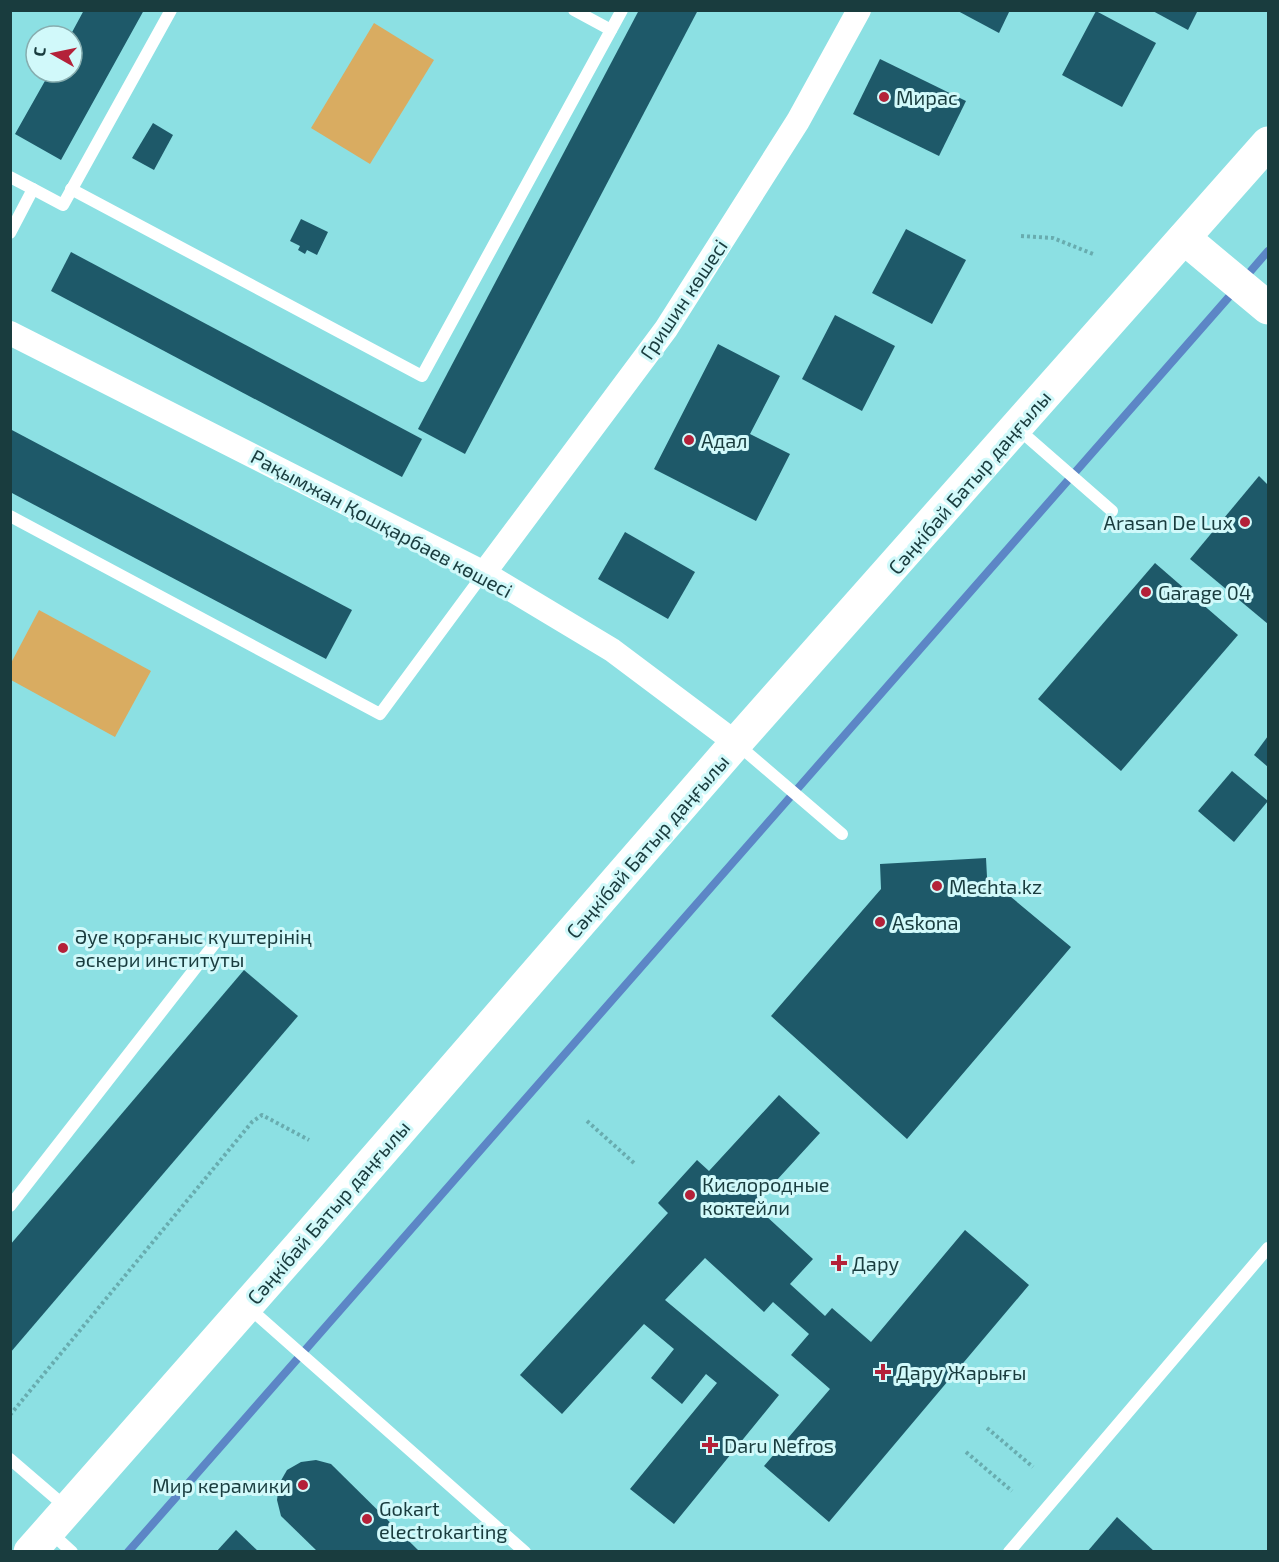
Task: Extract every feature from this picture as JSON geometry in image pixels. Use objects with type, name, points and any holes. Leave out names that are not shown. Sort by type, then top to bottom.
[{"type":"main road","name":"Сәңкібай Батыр даңғылы","points":[[55,1536],[247,1306],[736,743],[1017,428],[1141,284],[1269,143]]},
{"type":"main road","points":[[1184,238],[1265,305]]},
{"type":"street","name":"Гришин көшесі","points":[[484,573],[666,329],[798,121],[859,10]]},
{"type":"street","name":"Рақымжан Қошқарбаев көшесі","points":[[10,333],[484,573],[612,650],[736,743]]},
{"type":"lane","points":[[10,177],[63,205],[171,10]]},
{"type":"lane","points":[[574,10],[611,30]]},
{"type":"lane","points":[[71,189],[422,376],[622,10]]},
{"type":"lane","points":[[10,233],[33,189]]},
{"type":"lane","points":[[1017,428],[1112,511]]},
{"type":"lane","points":[[10,516],[380,714],[484,573]]},
{"type":"lane","points":[[736,743],[842,834]]},
{"type":"lane","points":[[10,1206],[215,943]]},
{"type":"lane","points":[[1009,1551],[1269,1248]]},
{"type":"lane","points":[[247,1306],[525,1551]]},
{"type":"lane","points":[[10,1459],[55,1536]]},
{"type":"path","points":[[1021,236],[1053,238],[1093,254]]},
{"type":"path","points":[[10,1415],[252,1122],[262,1115],[309,1140]]},
{"type":"path","points":[[587,1121],[635,1164]]},
{"type":"path","points":[[987,1428],[1033,1467]]},
{"type":"path","points":[[966,1452],[1012,1491]]},
{"type":"shaded area","points":[[374,23],[434,60],[370,164],[311,128]]},
{"type":"shaded area","points":[[39,610],[151,671],[115,737],[11,680],[11,663]]},
{"type":"building","points":[[84,10],[144,10],[61,160],[15,134],[43,84],[84,84],[84,24],[76,24]]},
{"type":"building","points":[[639,10],[698,10],[465,454],[418,429]]},
{"type":"building","points":[[956,10],[1010,10],[999,33]]},
{"type":"building","points":[[1151,10],[1198,10],[1188,30]]},
{"type":"building","points":[[1096,11],[1156,43],[1122,107],[1062,75]]},
{"type":"building","points":[[880,59],[966,101],[939,156],[853,114]]},
{"type":"building","points":[[153,123],[173,135],[154,170],[132,158]]},
{"type":"building","points":[[301,219],[328,232],[317,255],[307,250],[305,254],[298,250],[300,246],[290,241]]},
{"type":"building","points":[[906,229],[966,260],[932,324],[872,293]]},
{"type":"building","points":[[71,252],[422,439],[402,477],[51,291]]},
{"type":"building","points":[[835,315],[895,346],[862,411],[802,379]]},
{"type":"building","points":[[718,344],[780,376],[750,434],[790,454],[756,521],[654,469]]},
{"type":"building","points":[[10,429],[352,610],[326,659],[10,492]]},
{"type":"building","name":"Arasan De Lux","points":[[1259,476],[1268,485],[1268,624],[1190,559]]},
{"type":"building","points":[[625,532],[695,572],[668,619],[598,579]]},
{"type":"building","points":[[1155,563],[1238,635],[1121,771],[1038,699]]},
{"type":"building","points":[[1268,736],[1268,767],[1254,755]]},
{"type":"building","points":[[1232,771],[1268,801],[1234,842],[1198,811]]},
{"type":"building","points":[[986,858],[987,877],[1071,947],[907,1139],[771,1016],[881,889],[880,864]]},
{"type":"building","points":[[244,970],[298,1016],[10,1353],[10,1245]]},
{"type":"building","points":[[779,1095],[820,1133],[754,1205],[813,1259],[790,1284],[825,1316],[832,1308],[871,1342],[965,1230],[1029,1285],[829,1522],[764,1466],[830,1389],[791,1355],[809,1334],[773,1302],[764,1312],[705,1258],[665,1300],[779,1395],[674,1524],[630,1489],[717,1383],[706,1374],[682,1404],[651,1378],[674,1349],[644,1324],[562,1414],[520,1375],[668,1213],[658,1203],[697,1160],[709,1171]]},
{"type":"building","points":[[316,1460],[331,1464],[420,1552],[318,1552],[281,1516],[277,1500],[279,1484],[287,1470],[301,1462]]},
{"type":"building","points":[[1117,1517],[1155,1552],[1087,1552]]},
{"type":"building","points":[[236,1530],[259,1552],[216,1552]]},
{"type":"waterway","points":[[1243,280],[1268,251]]},
{"type":"waterway","points":[[128,1552],[1235,290]]},
{"type":"place","name":"Мирас","points":[[884,97]]},
{"type":"place","name":"Адал","points":[[689,440]]},
{"type":"place","name":"Arasan De Lux","points":[[1245,522]]},
{"type":"place","name":"Garage 04","points":[[1146,592]]},
{"type":"place","name":"Mechta.kz","points":[[937,886]]},
{"type":"place","name":"Askona","points":[[880,922]]},
{"type":"place","name":"Әуе қорғаныс күштерінің әскери институты","points":[[63,948]]},
{"type":"place","name":"Кислородные коктейли","points":[[690,1195]]},
{"type":"place","name":"Дару","points":[[839,1263]]},
{"type":"place","name":"Дару Жарығы","points":[[883,1372]]},
{"type":"place","name":"Daru Nefros","points":[[710,1445]]},
{"type":"place","name":"Мир керамики","points":[[303,1485]]},
{"type":"place","name":"Gokart electrokarting","points":[[367,1519]]}]
